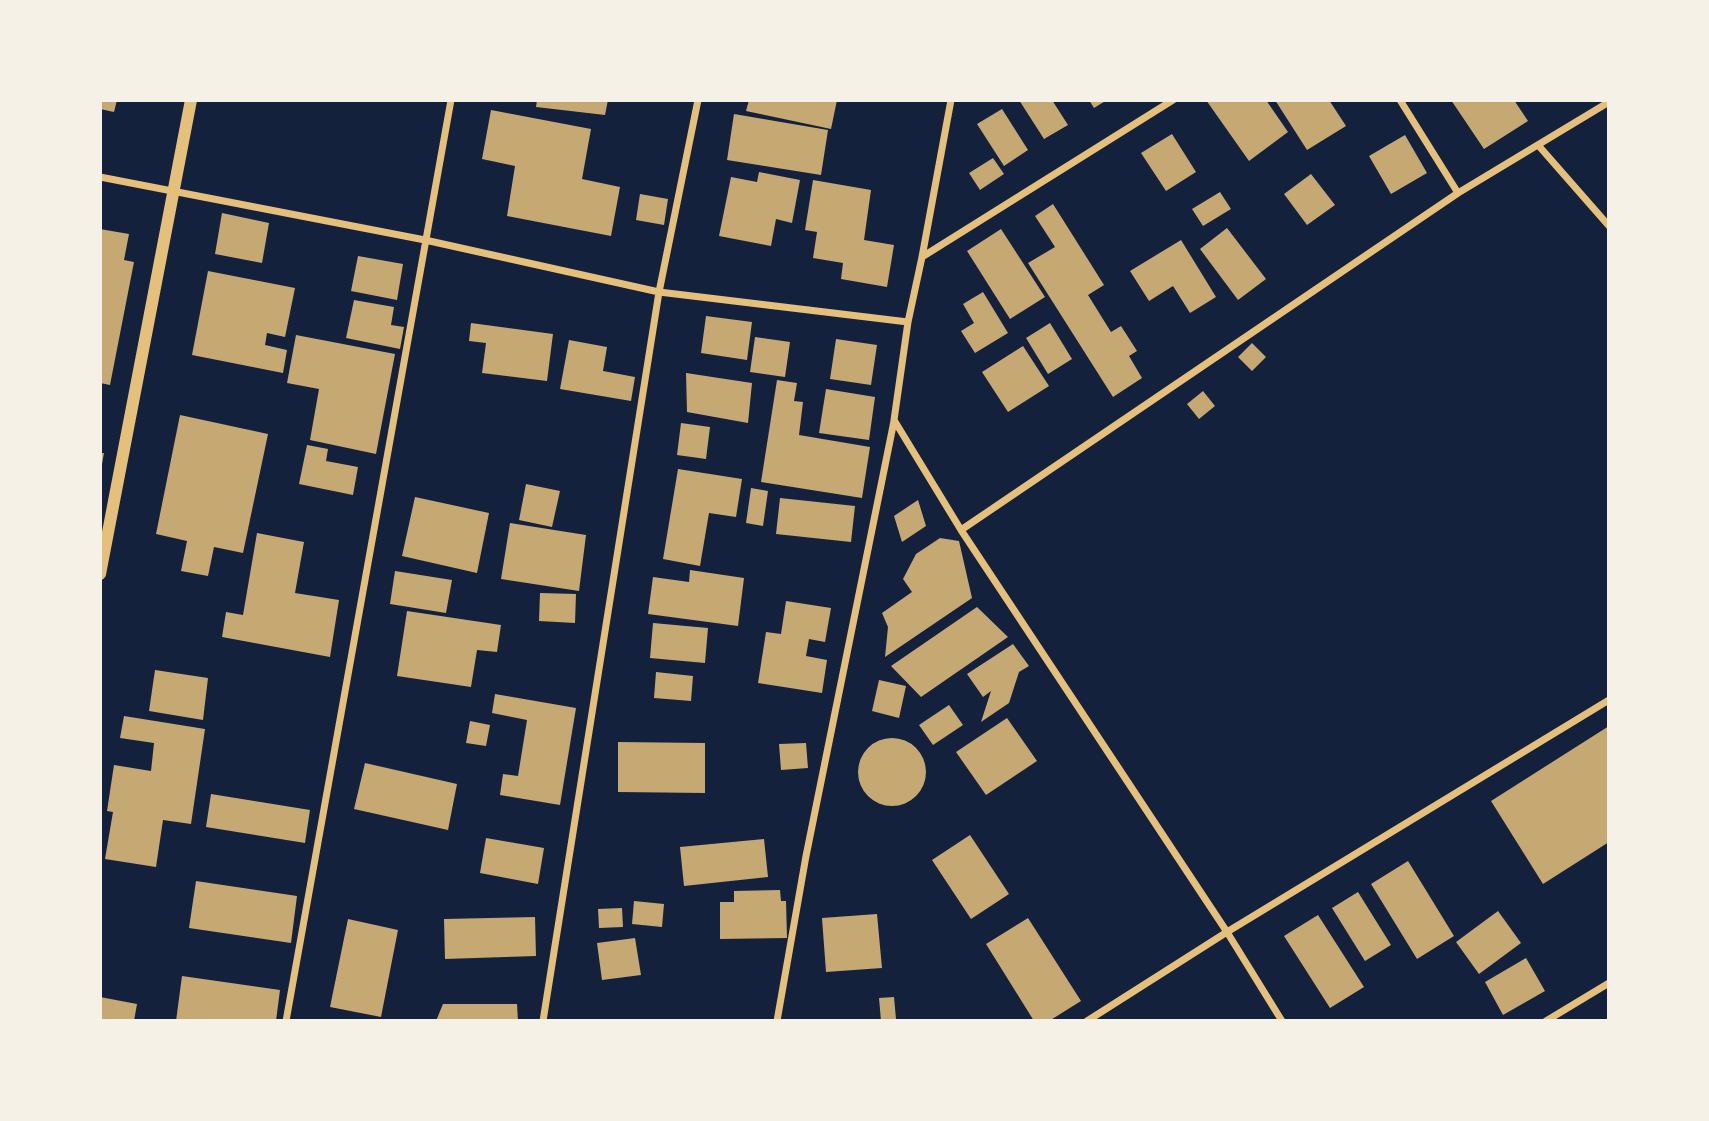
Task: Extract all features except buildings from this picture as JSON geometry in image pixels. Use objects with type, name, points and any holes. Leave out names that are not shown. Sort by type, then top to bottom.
[{"type":"street","points":[[100,574],[191,100]]},
{"type":"street","points":[[286,1021],[452,100]]},
{"type":"street","points":[[543,1021],[659,292],[698,100]]},
{"type":"street","points":[[777,1021],[806,856],[894,420],[908,322],[951,100]]},
{"type":"street","points":[[922,257],[1173,100]]},
{"type":"street","points":[[1400,100],[1458,192]]},
{"type":"street","points":[[961,530],[1458,192],[1609,102]]},
{"type":"street","points":[[1538,145],[1609,226]]},
{"type":"street","points":[[100,177],[425,240],[659,292],[908,322]]},
{"type":"street","points":[[894,420],[961,530],[1227,932],[1282,1021]]},
{"type":"street","points":[[1087,1021],[1227,932],[1609,700]]},
{"type":"street","points":[[1546,1021],[1609,983]]}]
